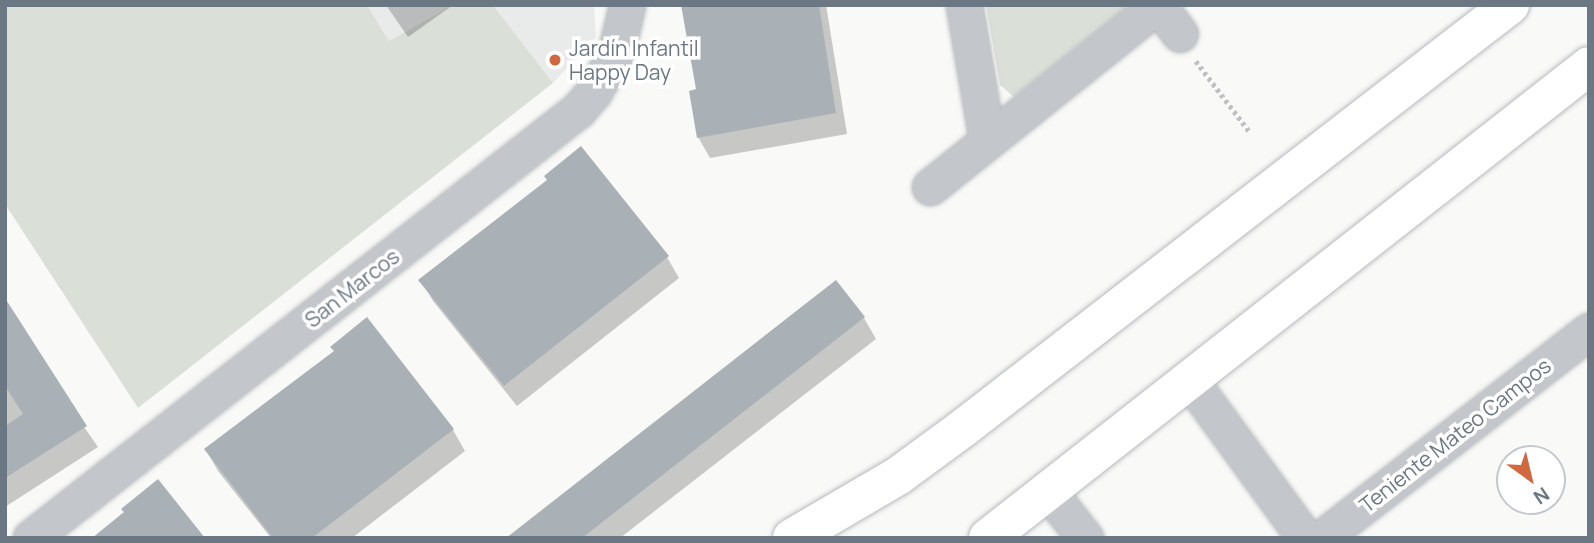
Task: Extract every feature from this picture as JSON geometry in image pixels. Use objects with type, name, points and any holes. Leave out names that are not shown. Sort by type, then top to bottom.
[{"type":"street","name":"San Marcos","points":[[31,538],[578,110],[593,93],[616,53],[627,5]]},
{"type":"street","points":[[964,5],[987,140]]},
{"type":"street","points":[[930,187],[1158,5],[1180,34]]},
{"type":"street","points":[[792,538],[898,476],[962,429],[1510,5]]},
{"type":"street","points":[[988,538],[1589,66]]},
{"type":"street","name":"Teniente Mateo Campos","points":[[1322,538],[1589,331]]},
{"type":"street","points":[[1189,379],[1305,538]]},
{"type":"street","points":[[1048,491],[1085,538]]},
{"type":"path","points":[[1180,34],[1182,42],[1249,131]]},
{"type":"shaded area","points":[[5,5],[367,5],[389,41],[453,5],[493,5],[553,83],[138,408],[5,204]]},
{"type":"shaded area","points":[[367,5],[453,5],[389,41]]},
{"type":"shaded area","name":"Jardín Infantil Happy Day","points":[[493,5],[594,5],[596,37],[553,83]]},
{"type":"shaded area","points":[[986,5],[1125,5],[1125,9],[1014,97],[1000,85]]},
{"type":"building","points":[[681,5],[819,5],[836,113],[697,138],[689,91],[696,89]]},
{"type":"building","points":[[581,146],[669,256],[504,386],[418,280],[547,180],[544,176]]},
{"type":"building","points":[[836,280],[865,317],[582,538],[506,538]]},
{"type":"building","points":[[5,298],[87,426],[5,478],[5,426],[23,414],[5,386]]},
{"type":"building","points":[[367,317],[454,429],[312,538],[273,538],[204,449],[334,351],[330,347]]},
{"type":"building","points":[[158,479],[205,538],[92,538],[124,512],[121,509]]},
{"type":"place","name":"Jardín Infantil Happy Day","points":[[555,60]]}]
